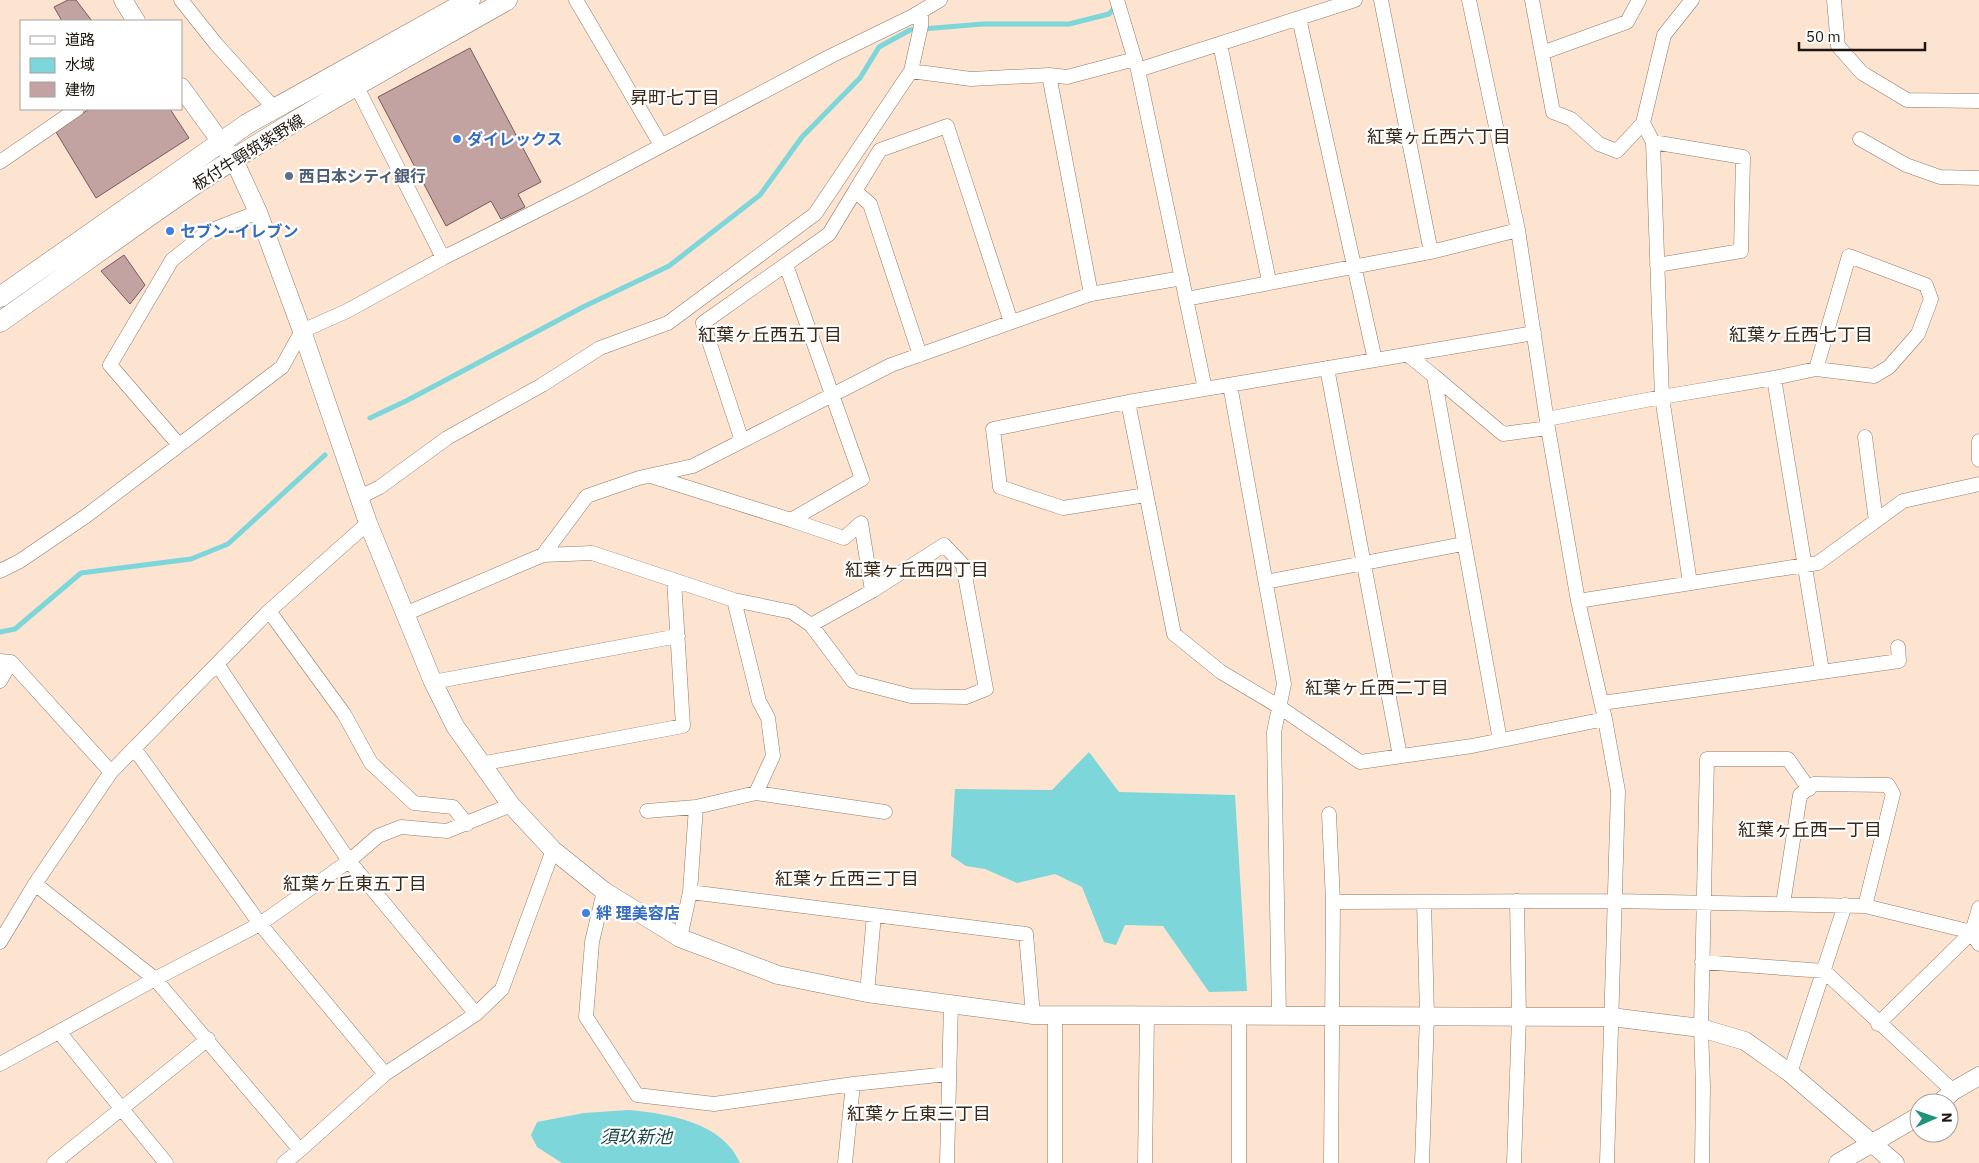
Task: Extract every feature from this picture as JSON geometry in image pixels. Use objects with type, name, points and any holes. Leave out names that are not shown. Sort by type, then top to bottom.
[{"type":"main road","name":"板付牛頸筑紫野線","points":[[0,297],[222,141],[274,108],[470,0]]},
{"type":"main road","name":"板付牛頸筑紫野線","points":[[0,322],[188,189],[356,86],[507,0]]},
{"type":"street","points":[[123,0],[135,20]]},
{"type":"street","points":[[181,0],[216,44],[274,108]]},
{"type":"street","points":[[576,0],[661,146]]},
{"type":"street","points":[[0,571],[20,561],[86,516],[282,367],[302,331],[347,311],[443,258],[829,57],[921,12],[940,0]]},
{"type":"street","points":[[1118,0],[1136,65],[1205,389]]},
{"type":"street","points":[[911,70],[971,79],[1049,75],[1067,77],[1136,65],[1220,44],[1355,0]]},
{"type":"street","points":[[1381,0],[1431,252]]},
{"type":"street","points":[[1469,0],[1518,230],[1547,423],[1578,600],[1602,703],[1618,791],[1607,1163]]},
{"type":"street","points":[[1532,0],[1553,112],[1571,119],[1599,144],[1617,151],[1643,123],[1664,35],[1689,1]]},
{"type":"street","points":[[1542,53],[1627,22],[1639,0]]},
{"type":"street","points":[[1834,0],[1838,46],[1862,74],[1907,100],[1979,101]]},
{"type":"street","points":[[358,498],[380,487],[447,438],[542,385],[600,348],[668,323],[815,214],[911,70],[921,12]]},
{"type":"street","points":[[1299,18],[1375,360]]},
{"type":"street","points":[[1220,44],[1270,281]]},
{"type":"street","points":[[1049,75],[1091,294]]},
{"type":"street","points":[[356,86],[443,258]]},
{"type":"street","points":[[182,88],[234,160],[258,212],[302,331],[358,498],[433,682],[454,726],[511,805],[553,850],[604,891],[680,938],[778,976],[867,993],[1033,1015],[1611,1017],[1701,1028],[1745,1041],[1790,1073],[1895,1163]]},
{"type":"street","points":[[0,162],[76,110]]},
{"type":"street","points":[[1643,123],[1653,142],[1662,397],[1690,583]]},
{"type":"street","points":[[742,441],[703,323],[829,234],[880,150],[947,126],[1011,322]]},
{"type":"street","points":[[1860,139],[1906,165],[1940,177],[1979,178]]},
{"type":"street","points":[[1653,142],[1743,157],[1741,251],[1657,265]]},
{"type":"street","points":[[855,191],[870,204],[920,355]]},
{"type":"street","points":[[179,445],[110,365],[172,260],[207,232],[258,212]]},
{"type":"street","points":[[1186,299],[1270,281],[1431,252],[1518,230]]},
{"type":"street","points":[[1408,355],[1502,434],[1662,397],[1816,369],[1874,376],[1889,367],[1918,334],[1931,299],[1926,285],[1849,256],[1816,369]]},
{"type":"street","points":[[786,265],[862,479],[791,520]]},
{"type":"street","points":[[542,555],[587,496],[650,476],[693,466],[891,365],[1091,294],[1182,278]]},
{"type":"street","points":[[1146,495],[1063,508],[1000,487],[993,430],[1128,402],[1534,333]]},
{"type":"street","points":[[1327,368],[1400,756]]},
{"type":"street","points":[[1434,376],[1500,740]]},
{"type":"street","points":[[1774,378],[1822,671]]},
{"type":"street","points":[[1230,385],[1284,684],[1274,732],[1279,1016]]},
{"type":"street","points":[[1128,402],[1174,634],[1221,672],[1278,706],[1360,762],[1500,740],[1605,719]]},
{"type":"street","points":[[1865,437],[1876,521]]},
{"type":"street","points":[[1979,441],[1979,460]]},
{"type":"street","points":[[650,476],[844,538],[861,523],[872,591]]},
{"type":"street","points":[[1578,600],[1818,563],[1904,501],[1979,484]]},
{"type":"street","points":[[0,942],[35,884],[111,772],[269,611],[368,523]]},
{"type":"street","points":[[1266,582],[1463,544]]},
{"type":"street","points":[[405,614],[542,555],[592,553],[734,600],[792,612],[811,625],[853,680],[911,696],[966,697],[986,689],[963,565],[944,545],[872,591],[811,625]]},
{"type":"street","points":[[480,764],[683,726],[674,580]]},
{"type":"street","points":[[734,600],[759,701],[768,718],[772,756],[756,794]]},
{"type":"street","points":[[269,611],[344,714],[370,763],[414,803],[453,807],[467,824]]},
{"type":"street","points":[[433,682],[678,636]]},
{"type":"street","points":[[1602,703],[1899,661],[1898,647]]},
{"type":"street","points":[[0,681],[6,662],[111,772]]},
{"type":"street","points":[[217,664],[349,861],[476,1014]]},
{"type":"street","points":[[134,748],[260,924],[385,1074]]},
{"type":"street","points":[[1702,1163],[1703,1086],[1701,1028],[1708,759],[1788,759],[1809,789]]},
{"type":"street","points":[[1784,904],[1800,795],[1814,784],[1888,785],[1893,794],[1865,906]]},
{"type":"street","points":[[647,811],[696,806],[756,794],[885,812]]},
{"type":"street","points":[[0,1064],[154,979],[260,924],[349,861],[378,836],[401,828],[447,830],[467,824],[511,805]]},
{"type":"street","points":[[680,938],[690,892],[696,806]]},
{"type":"street","points":[[1329,814],[1333,902],[1331,1163]]},
{"type":"street","points":[[284,1163],[385,1074],[476,1014],[502,989],[553,850]]},
{"type":"street","points":[[35,884],[154,979],[208,1039],[300,1150]]},
{"type":"street","points":[[604,891],[592,942],[586,1017],[637,1095],[714,1104],[853,1084],[948,1074]]},
{"type":"street","points":[[690,892],[1026,934],[1033,1015]]},
{"type":"street","points":[[1333,902],[1614,901],[1865,906],[1975,938]]},
{"type":"street","points":[[1422,1163],[1427,1015],[1424,902]]},
{"type":"street","points":[[1514,1163],[1519,1016],[1517,902]]},
{"type":"street","points":[[1790,1073],[1845,905]]},
{"type":"street","points":[[1878,1024],[1975,938],[1979,908]]},
{"type":"street","points":[[867,993],[874,915]]},
{"type":"street","points":[[1702,962],[1824,971],[1878,1024],[1953,1091],[1979,1076]]},
{"type":"street","points":[[947,1163],[951,1004]]},
{"type":"street","points":[[1145,1163],[1147,1015]]},
{"type":"street","points":[[1055,1016],[1055,1163]]},
{"type":"street","points":[[1239,1017],[1239,1163]]},
{"type":"street","points":[[59,1032],[166,1163]]},
{"type":"street","points":[[54,1163],[208,1039]]},
{"type":"street","points":[[845,1163],[853,1084]]},
{"type":"street","points":[[1838,1163],[1909,1122]]},
{"type":"water","points":[[1089,752],[1119,792],[1235,795],[1247,991],[1209,992],[1163,926],[1125,925],[1116,945],[1104,942],[1082,887],[1055,874],[1017,883],[985,869],[966,866],[951,856],[955,789],[1052,790]]},
{"type":"water","name":"須玖新池","points":[[629,1110],[661,1114],[708,1129],[732,1149],[740,1163],[562,1163],[537,1147],[531,1135],[537,1122],[584,1113]]},
{"type":"building","points":[[68,0],[76,0],[91,20],[61,20],[54,7]]},
{"type":"building","points":[[470,48],[541,182],[518,194],[525,207],[501,219],[491,201],[446,226],[378,97]]},
{"type":"building","points":[[88,110],[171,110],[189,138],[96,198],[56,132]]},
{"type":"building","points":[[124,255],[145,285],[130,304],[101,271]]},
{"type":"waterway","points":[[370,418],[408,400],[583,307],[669,266],[760,195],[802,137],[860,78],[879,47],[910,30],[983,24],[1069,24],[1109,14],[1117,5]]},
{"type":"waterway","points":[[0,632],[15,629],[81,573],[191,559],[228,544],[325,455]]},
{"type":"place","name":"ダイレックス","points":[[457,139]]},
{"type":"place","name":"西日本シティ銀行","points":[[289,176]]},
{"type":"place","name":"セブン-イレブン","points":[[170,231]]},
{"type":"place","name":"絆 理美容店","points":[[586,913]]},
{"type":"district","name":"昇町七丁目","points":[[675,98]]},
{"type":"district","name":"紅葉ヶ丘西六丁目","points":[[1439,137]]},
{"type":"district","name":"紅葉ヶ丘西五丁目","points":[[770,335]]},
{"type":"district","name":"紅葉ヶ丘西七丁目","points":[[1801,335]]},
{"type":"district","name":"紅葉ヶ丘西四丁目","points":[[917,570]]},
{"type":"district","name":"紅葉ヶ丘西二丁目","points":[[1377,688]]},
{"type":"district","name":"紅葉ヶ丘西一丁目","points":[[1810,830]]},
{"type":"district","name":"紅葉ヶ丘西三丁目","points":[[847,879]]},
{"type":"district","name":"紅葉ヶ丘東五丁目","points":[[355,884]]},
{"type":"district","name":"紅葉ヶ丘東三丁目","points":[[919,1114]]}]
